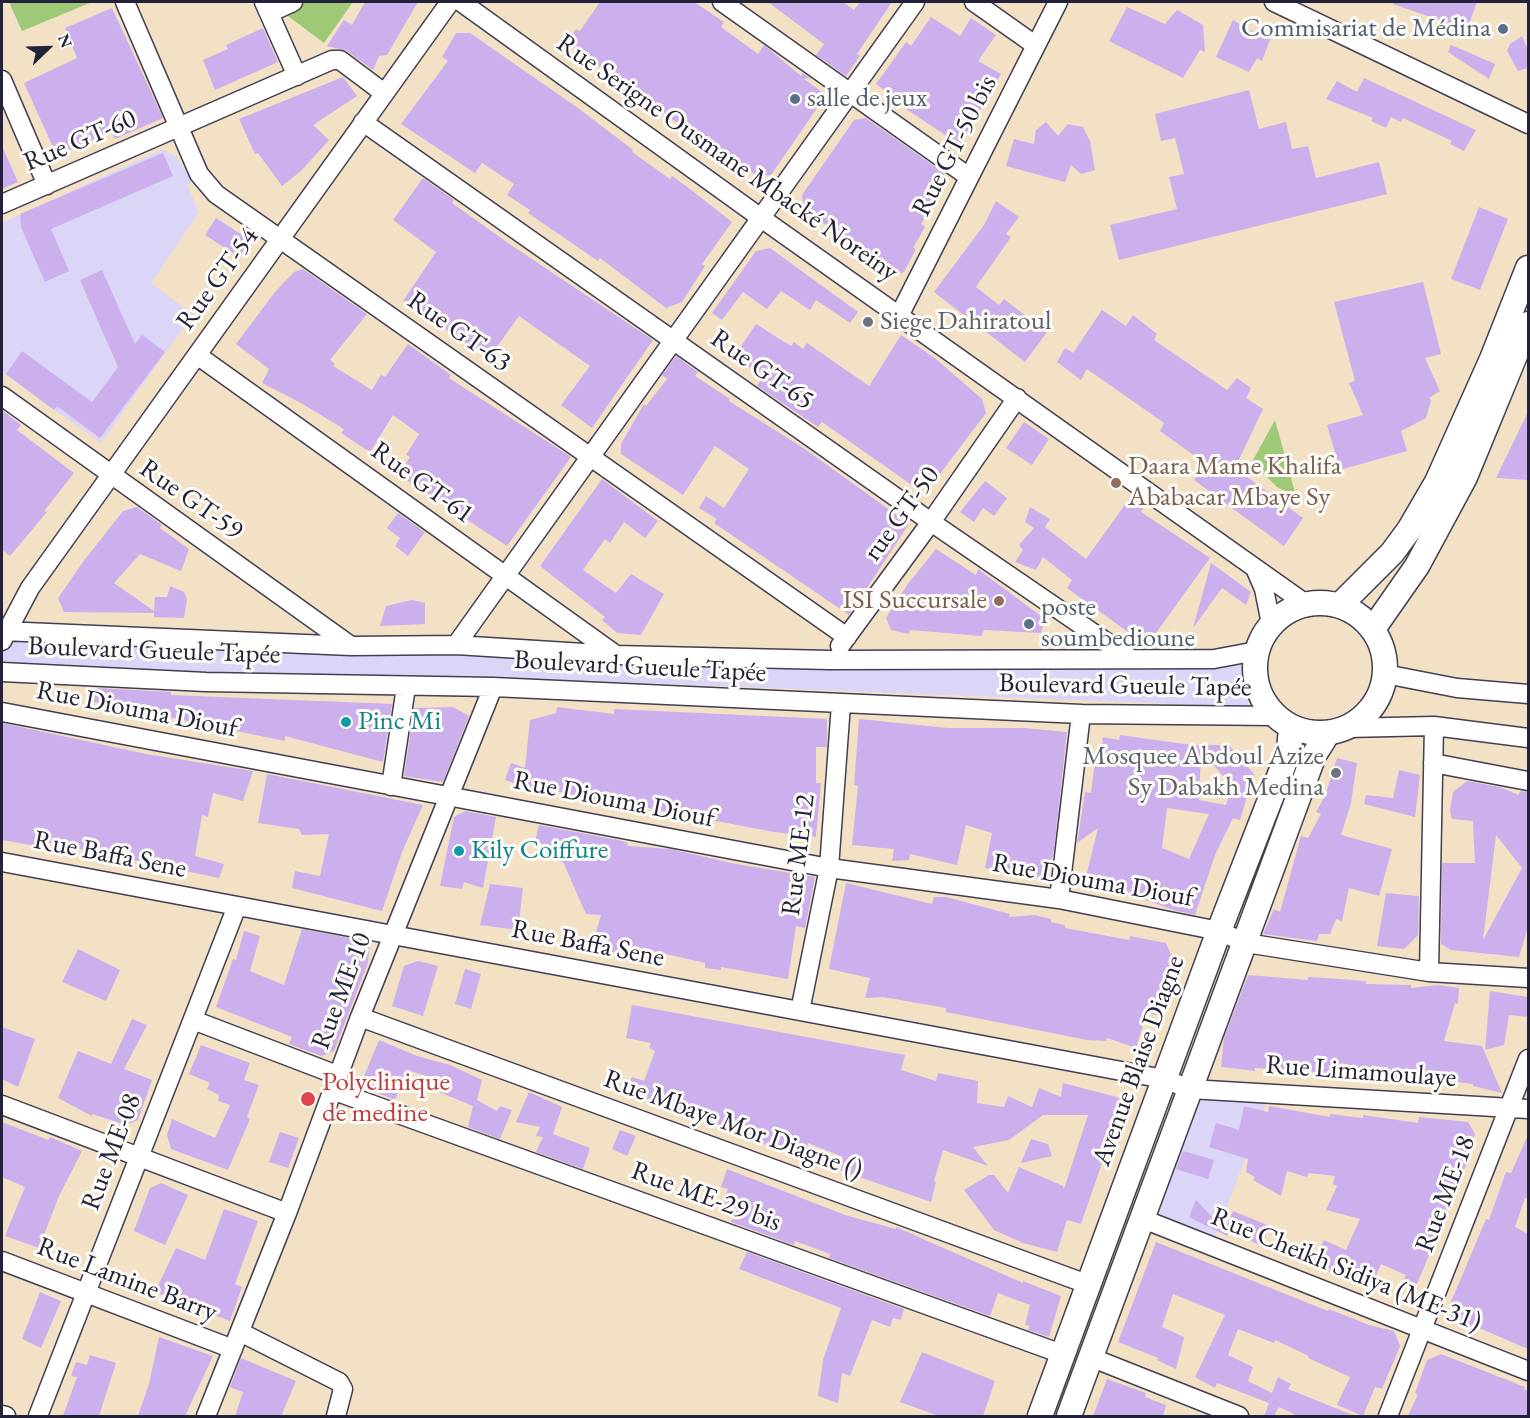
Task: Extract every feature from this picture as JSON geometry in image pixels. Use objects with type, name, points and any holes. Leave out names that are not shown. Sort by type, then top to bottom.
[{"type":"main road","points":[[1340,605],[1382,567],[1410,530],[1431,491],[1492,359],[1528,268]]},
{"type":"main road","points":[[1373,629],[1416,566],[1465,477],[1528,324]]},
{"type":"main road","points":[[1069,1416],[1314,755],[1338,731],[1371,710],[1381,693],[1385,674],[1383,651],[1373,629],[1358,615],[1340,605],[1306,603],[1287,611],[1270,624],[1257,651],[1257,686],[1283,721],[1309,733],[1338,731]]},
{"type":"main road","name":"Avenue Blaise Diagne","points":[[1040,1416],[1219,931],[1289,751],[1283,721]]},
{"type":"main road","points":[[1266,812],[1290,820]]},
{"type":"street","name":"Rue GT-63","points":[[124,2],[206,185],[847,637]]},
{"type":"street","points":[[293,2],[267,7],[297,76]]},
{"type":"street","name":"Rue GT-54","points":[[3,635],[30,588],[450,2]]},
{"type":"street","name":"Rue Serigne Ousmane Mbacké Noreiny","points":[[461,2],[1255,568]]},
{"type":"street","points":[[722,2],[969,177]]},
{"type":"street","points":[[456,645],[915,2]]},
{"type":"street","points":[[974,2],[1035,45]]},
{"type":"street","name":"Rue GT-50 bis","points":[[900,314],[1058,2]]},
{"type":"street","points":[[1274,2],[1528,124]]},
{"type":"street","name":"Rue GT-60","points":[[2,204],[332,60],[340,60],[384,93]]},
{"type":"street","points":[[2,80],[47,185]]},
{"type":"street","name":"Rue GT-65","points":[[363,122],[931,522],[1131,659]]},
{"type":"street","name":"Rue GT-61","points":[[196,355],[616,655]]},
{"type":"street","name":"Rue GT-59","points":[[2,396],[351,646]]},
{"type":"street","name":"rue GT-50","points":[[830,660],[931,522],[1017,398]]},
{"type":"street","points":[[1255,568],[1306,603]]},
{"type":"street","points":[[1255,568],[1264,589],[1270,624]]},
{"type":"street","name":"Boulevard Gueule Tapée","points":[[3,635],[351,646],[456,645],[616,655],[830,660],[1214,659],[1257,651]]},
{"type":"street","name":"Boulevard Gueule Tapée","points":[[2,672],[206,682],[493,687],[841,704],[1283,721]]},
{"type":"street","points":[[1385,674],[1457,688],[1528,694]]},
{"type":"street","points":[[392,786],[406,687]]},
{"type":"street","name":"Rue ME-10","points":[[206,1416],[287,1213],[334,1082],[493,687]]},
{"type":"street","name":"Rue ME-12","points":[[800,1011],[830,868],[841,704]]},
{"type":"street","name":"Rue Diouma Diouf","points":[[2,712],[830,868],[1059,899],[1219,931],[1246,943],[1429,972],[1528,978]]},
{"type":"street","points":[[1059,899],[1081,714]]},
{"type":"street","points":[[1338,731],[1434,726],[1528,738]]},
{"type":"street","points":[[1429,972],[1434,726]]},
{"type":"street","points":[[1433,763],[1528,781]]},
{"type":"street","name":"Rue Baffa Sene","points":[[2,862],[1164,1079]]},
{"type":"street","name":"Rue ME-08","points":[[38,1416],[237,906]]},
{"type":"street","name":"Rue Mbaye Mor Diagne ()","points":[[360,1017],[1087,1284]]},
{"type":"street","name":"Rue ME-29 bis","points":[[193,1020],[334,1082],[1062,1354]]},
{"type":"street","name":"Rue ME-18","points":[[1388,1416],[1528,1059]]},
{"type":"street","name":"Rue Limamoulaye","points":[[1164,1079],[1190,1089],[1528,1109]]},
{"type":"street","points":[[2,1105],[287,1213]]},
{"type":"street","name":"Rue Cheikh Sidiya (ME-31)","points":[[1143,1219],[1528,1371]]},
{"type":"street","name":"Rue Lamine Barry","points":[[2,1261],[233,1350]]},
{"type":"street","points":[[240,1332],[339,1382],[343,1389],[336,1416]]},
{"type":"street","points":[[1090,1358],[1239,1416]]},
{"type":"street","points":[[2,1415],[6,1416]]},
{"type":"shaded area","points":[[163,149],[177,157],[192,182],[187,185],[199,212],[151,283],[193,314],[101,443],[2,372],[2,223]]},
{"type":"shaded area","points":[[2,632],[616,655],[1248,666],[1248,707],[493,677],[2,671]]},
{"type":"shaded area","points":[[1195,1096],[1267,1103],[1214,1239],[1149,1216]]},
{"type":"green space","points":[[9,2],[92,2],[22,31]]},
{"type":"green space","points":[[299,2],[353,2],[324,43],[280,10]]},
{"type":"green space","points":[[1275,420],[1296,496],[1277,487],[1252,462]]},
{"type":"building","points":[[365,2],[418,2],[387,55],[379,56],[373,70],[347,51],[327,46],[344,20],[352,25]]},
{"type":"building","points":[[600,2],[694,2],[724,22],[721,27],[758,54],[764,45],[801,76],[803,73],[810,78],[804,79],[826,95],[771,175],[757,176],[600,71],[601,68],[567,43],[576,29],[580,31]]},
{"type":"building","points":[[768,2],[843,2],[854,10],[860,2],[892,2],[857,54],[860,56],[846,76],[816,55],[824,44]]},
{"type":"building","points":[[1393,2],[1477,2],[1467,30],[1393,4]]},
{"type":"building","points":[[1127,7],[1165,24],[1177,10],[1203,25],[1205,52],[1200,50],[1183,78],[1109,41]]},
{"type":"building","points":[[112,8],[163,118],[115,139],[111,131],[57,156],[24,83],[77,58],[65,28]]},
{"type":"building","points":[[931,17],[960,36],[971,18],[996,35],[978,61],[1001,74],[960,145],[903,107],[904,105],[876,84],[906,42],[911,46]]},
{"type":"building","points":[[1233,20],[1253,32],[1256,29],[1271,37],[1262,61],[1257,58],[1249,72],[1216,57]]},
{"type":"building","points":[[263,28],[278,62],[215,90],[203,60],[228,49],[226,45]]},
{"type":"building","points":[[456,33],[470,33],[578,108],[633,150],[632,152],[670,179],[672,176],[732,222],[702,264],[705,266],[682,302],[666,308],[600,258],[598,261],[528,213],[530,210],[507,195],[514,184],[482,163],[475,173],[401,124],[448,61],[442,57]]},
{"type":"building","points":[[1522,36],[1528,50],[1528,68],[1518,71],[1507,51],[1510,44]]},
{"type":"building","points":[[1451,45],[1495,64],[1489,79],[1448,52]]},
{"type":"building","points":[[343,77],[357,96],[313,125],[329,140],[300,172],[282,186],[258,153],[255,154],[239,119]]},
{"type":"building","points":[[1364,78],[1476,130],[1464,151],[1450,144],[1452,141],[1403,118],[1401,122],[1391,117],[1386,128],[1371,121],[1373,118],[1326,99],[1337,81],[1357,92]]},
{"type":"building","points":[[1249,90],[1259,129],[1286,122],[1292,149],[1308,146],[1316,178],[1379,162],[1387,194],[1119,260],[1110,225],[1177,209],[1169,177],[1184,174],[1175,138],[1161,141],[1155,114]]},
{"type":"building","points":[[866,118],[944,173],[946,185],[921,224],[925,227],[913,248],[916,249],[904,272],[896,275],[827,230],[829,227],[804,210],[802,195],[854,120]]},
{"type":"building","points":[[1046,122],[1058,136],[1068,124],[1083,127],[1090,141],[1095,170],[1081,174],[1071,165],[1065,182],[1006,166],[1014,139],[1034,144],[1036,130]]},
{"type":"building","points":[[2,146],[18,182],[2,189]]},
{"type":"building","points":[[163,153],[173,176],[51,229],[69,271],[45,282],[21,227],[20,214]]},
{"type":"building","points":[[423,178],[454,200],[452,203],[508,243],[653,340],[592,428],[561,405],[590,366],[519,316],[489,358],[403,301],[436,252],[393,220]]},
{"type":"building","points":[[996,201],[1019,217],[1006,234],[1011,237],[976,287],[999,305],[1004,299],[1047,332],[1025,362],[934,292],[984,225]]},
{"type":"building","points":[[1479,207],[1508,219],[1480,290],[1451,279]]},
{"type":"building","points":[[216,218],[250,240],[239,257],[205,235]]},
{"type":"building","points":[[770,248],[858,312],[850,323],[816,300],[810,310],[781,291],[767,309],[743,292],[722,320],[712,313],[756,251]]},
{"type":"building","points":[[303,269],[367,314],[330,360],[335,364],[333,366],[372,390],[381,375],[385,377],[408,344],[451,375],[449,378],[571,457],[507,546],[399,475],[410,457],[406,455],[419,434],[393,415],[370,452],[341,433],[344,429],[262,383],[269,369],[236,344],[275,292],[294,272]]},
{"type":"building","points":[[102,270],[135,344],[142,335],[165,352],[100,438],[57,406],[54,410],[6,374],[22,351],[92,402],[118,367],[80,280]]},
{"type":"building","points":[[1423,282],[1441,354],[1425,358],[1440,391],[1429,398],[1431,401],[1426,418],[1401,431],[1407,451],[1340,470],[1327,425],[1363,415],[1349,383],[1355,381],[1334,302]]},
{"type":"building","points":[[1102,310],[1126,326],[1133,315],[1157,334],[1154,340],[1227,390],[1237,378],[1251,388],[1246,398],[1263,409],[1235,468],[1303,518],[1284,546],[1194,480],[1206,464],[1160,431],[1164,423],[1087,369],[1081,380],[1057,362],[1065,348],[1073,353]]},
{"type":"building","points":[[756,324],[791,346],[794,342],[803,349],[807,343],[869,386],[901,335],[936,359],[982,399],[986,413],[933,483],[916,488],[822,422],[818,427],[757,386],[763,376],[734,357]]},
{"type":"building","points":[[676,356],[698,372],[695,376],[730,399],[729,401],[805,449],[909,524],[849,615],[714,523],[717,519],[699,508],[706,496],[724,508],[749,469],[715,446],[683,495],[621,454],[621,444],[644,404],[646,406],[667,379],[662,375]]},
{"type":"building","points":[[2,410],[21,425],[17,430],[74,473],[44,511],[47,512],[10,556],[2,550]]},
{"type":"building","points":[[1528,412],[1528,480],[1496,478]]},
{"type":"building","points":[[1024,422],[1049,439],[1032,465],[1006,448]]},
{"type":"building","points":[[602,479],[658,521],[645,538],[624,522],[610,543],[605,539],[583,570],[616,593],[631,574],[664,594],[641,635],[617,633],[602,620],[605,617],[540,566]]},
{"type":"building","points":[[985,481],[1007,498],[994,516],[983,508],[974,522],[960,512]]},
{"type":"building","points":[[1132,495],[1146,504],[1141,512],[1210,558],[1156,633],[1128,632],[1067,588],[1072,580],[1043,557],[1036,570],[1015,562],[1023,550],[1019,545],[1034,528],[1025,522],[1030,507],[1050,519],[1045,527],[1086,559]]},
{"type":"building","points":[[137,507],[162,525],[160,528],[189,549],[181,571],[140,554],[114,583],[154,611],[155,597],[167,597],[170,586],[184,592],[187,599],[184,618],[154,617],[154,613],[64,612],[58,598],[83,562],[123,511]]},
{"type":"building","points":[[398,513],[425,532],[408,556],[395,546],[400,538],[387,528]]},
{"type":"building","points":[[936,549],[976,575],[978,569],[1045,619],[1041,633],[984,630],[981,636],[910,630],[909,634],[891,630],[886,618],[907,585]]},
{"type":"building","points":[[1211,563],[1251,592],[1246,605],[1222,588],[1193,628]]},
{"type":"building","points":[[412,600],[425,603],[425,624],[380,626],[386,606]]},
{"type":"building","points":[[97,688],[171,692],[171,695],[392,704],[383,762],[285,736],[285,741],[90,701]]},
{"type":"building","points":[[453,707],[469,716],[443,782],[404,776],[414,708]]},
{"type":"building","points":[[557,707],[614,714],[614,709],[827,719],[827,747],[816,747],[816,783],[821,783],[816,837],[774,832],[643,807],[642,809],[536,787],[535,790],[505,780],[511,763],[525,768],[530,720],[556,713]]},
{"type":"building","points":[[859,719],[948,728],[1024,728],[1067,732],[1054,850],[1046,879],[985,868],[992,833],[966,825],[957,865],[910,854],[909,860],[892,861],[894,849],[852,845],[858,786],[854,785]]},
{"type":"building","points":[[2,723],[146,754],[253,771],[243,801],[213,793],[208,817],[202,815],[195,856],[224,864],[219,878],[37,840],[36,846],[2,840]]},
{"type":"building","points":[[1120,735],[1192,745],[1229,745],[1254,774],[1240,820],[1233,818],[1215,855],[1195,915],[1142,899],[1143,897],[1085,881],[1098,828],[1077,843],[1085,792],[1091,793],[1095,761],[1100,761],[1103,737],[1119,740]],"holes":[[[1201,751],[1232,786],[1226,805],[1199,800]],[[1167,808],[1209,814],[1189,859],[1162,848]]]},
{"type":"building","points":[[1337,758],[1357,763],[1351,803],[1341,835],[1392,849],[1379,896],[1349,888],[1342,921],[1336,919],[1330,934],[1319,934],[1317,941],[1263,934],[1274,909],[1280,912],[1301,836],[1308,838],[1321,814],[1316,812],[1325,796]]},
{"type":"building","points":[[1399,770],[1420,775],[1415,817],[1364,804],[1366,795],[1393,798]]},
{"type":"building","points":[[267,774],[423,805],[402,852],[382,911],[292,888],[295,871],[320,876],[329,834],[302,835],[299,829],[258,823]]},
{"type":"building","points":[[1467,781],[1500,787],[1518,795],[1521,791],[1528,792],[1528,927],[1519,957],[1451,950],[1441,944],[1442,863],[1475,863],[1473,821],[1452,819],[1450,810],[1453,792]],"holes":[[[1496,835],[1522,868],[1483,940]]]},
{"type":"building","name":"Kily Coiffure","points":[[465,811],[496,817],[483,888],[464,882],[462,889],[440,886],[454,817]]},
{"type":"building","points":[[539,825],[618,840],[628,843],[627,846],[670,849],[736,864],[815,877],[805,928],[796,926],[788,979],[721,967],[721,970],[705,968],[705,963],[649,950],[648,956],[634,950],[633,958],[592,946],[601,915],[586,914],[563,862],[554,860],[557,847],[535,842]]},
{"type":"building","points":[[846,883],[932,904],[934,897],[946,897],[1010,914],[1009,917],[1035,915],[1065,925],[1065,928],[1129,940],[1130,936],[1166,943],[1173,959],[1157,1001],[1165,1004],[1162,1017],[1147,1012],[1136,1048],[1107,1038],[1106,1041],[1087,1040],[946,1012],[946,1008],[883,997],[865,998],[870,978],[829,969]]},
{"type":"building","points":[[490,884],[523,888],[518,930],[480,925]]},
{"type":"building","points":[[1386,893],[1419,896],[1418,935],[1404,949],[1377,946]]},
{"type":"building","points":[[302,929],[370,942],[368,963],[334,1051],[322,1056],[289,1044],[292,1037],[216,1007],[233,959],[236,960],[244,931],[260,936],[250,971],[284,985]]},
{"type":"building","points":[[78,949],[120,970],[106,1001],[62,982]]},
{"type":"building","points":[[418,961],[438,966],[423,1016],[392,1006],[404,966]]},
{"type":"building","points":[[465,969],[481,974],[471,1009],[455,1004]]},
{"type":"building","points":[[1248,975],[1308,980],[1308,977],[1366,981],[1366,984],[1411,985],[1411,988],[1438,985],[1459,988],[1458,1004],[1455,1003],[1444,1041],[1482,1046],[1502,1093],[1473,1086],[1473,1084],[1433,1079],[1433,1083],[1332,1075],[1303,1070],[1255,1068],[1255,1071],[1221,1067],[1224,1038]]},
{"type":"building","points":[[1490,991],[1528,997],[1528,1017],[1509,1015],[1504,1045],[1485,1050]]},
{"type":"building","points":[[632,1005],[905,1055],[901,1070],[936,1081],[938,1073],[978,1081],[977,1103],[1004,1107],[1008,1096],[1032,1107],[1039,1088],[1061,1097],[1063,1083],[1124,1099],[1081,1224],[1067,1220],[1057,1252],[1023,1243],[994,1230],[964,1190],[989,1175],[994,1175],[1008,1193],[1019,1167],[1063,1186],[1064,1189],[1088,1115],[1043,1115],[1009,1140],[973,1147],[988,1166],[943,1150],[931,1202],[839,1170],[843,1157],[808,1143],[804,1158],[763,1144],[764,1141],[626,1092],[632,1077],[644,1081],[655,1051],[649,1048],[651,1043],[626,1038]]},
{"type":"building","points":[[132,1019],[147,1025],[124,1069],[152,1080],[138,1120],[126,1125],[92,1114],[92,1116],[58,1098],[78,1051],[111,1064]]},
{"type":"building","points":[[2,1027],[35,1039],[18,1087],[2,1079]]},
{"type":"building","points":[[379,1040],[417,1056],[450,1065],[482,1080],[477,1100],[497,1111],[500,1106],[512,1110],[500,1139],[468,1127],[473,1106],[439,1092],[443,1081],[407,1070],[395,1100],[360,1086]]},
{"type":"building","points":[[201,1045],[250,1063],[244,1080],[259,1085],[247,1117],[250,1119],[228,1170],[171,1149],[167,1135],[172,1119],[215,1138],[230,1105],[218,1101],[219,1095],[207,1089],[210,1083],[189,1074]]},
{"type":"building","points":[[529,1092],[562,1107],[553,1134],[590,1148],[583,1169],[536,1152],[543,1137],[536,1136],[540,1127],[516,1122]]},
{"type":"building","points":[[1244,1106],[1268,1112],[1269,1106],[1330,1117],[1330,1114],[1363,1118],[1363,1115],[1418,1123],[1419,1117],[1468,1122],[1475,1134],[1466,1165],[1417,1284],[1404,1279],[1406,1275],[1381,1264],[1370,1290],[1312,1264],[1324,1240],[1346,1250],[1360,1219],[1326,1210],[1337,1186],[1333,1184],[1335,1176],[1309,1173],[1307,1177],[1287,1171],[1281,1196],[1253,1180],[1255,1177],[1246,1172],[1248,1159],[1209,1147],[1216,1123],[1239,1130]]},
{"type":"building","points":[[2,1122],[48,1140],[50,1137],[82,1151],[59,1196],[39,1248],[5,1236],[25,1187],[2,1177]]},
{"type":"building","points":[[620,1130],[636,1136],[627,1156],[612,1149]]},
{"type":"building","points":[[280,1132],[299,1138],[288,1168],[269,1162]]},
{"type":"building","points":[[1528,1135],[1528,1199],[1525,1198],[1515,1227],[1528,1234],[1528,1349],[1479,1328],[1477,1332],[1453,1321],[1448,1309],[1486,1219],[1489,1220],[1506,1172],[1511,1173]]},
{"type":"building","points":[[1031,1139],[1048,1144],[1052,1156],[1021,1163]]},
{"type":"building","points":[[1183,1151],[1214,1160],[1208,1179],[1176,1169]]},
{"type":"building","points":[[727,1169],[845,1215],[896,1229],[896,1227],[1023,1283],[1023,1281],[1061,1296],[1049,1337],[1028,1330],[1030,1326],[1025,1325],[1030,1305],[998,1293],[990,1316],[829,1258],[830,1254],[795,1241],[794,1245],[731,1222],[732,1218],[718,1212],[728,1189],[721,1187]]},
{"type":"building","points":[[161,1183],[188,1195],[165,1245],[134,1231],[150,1188]]},
{"type":"building","points":[[1196,1200],[1228,1234],[1227,1236],[1189,1217]]},
{"type":"building","points":[[224,1209],[258,1221],[235,1284],[242,1287],[230,1321],[155,1292],[176,1248],[205,1260]]},
{"type":"building","points":[[1233,1211],[1270,1226],[1262,1246],[1225,1230]]},
{"type":"building","points":[[1156,1242],[1328,1311],[1329,1309],[1369,1325],[1394,1331],[1400,1346],[1382,1389],[1375,1387],[1363,1416],[1337,1405],[1350,1377],[1275,1340],[1274,1343],[1238,1329],[1228,1355],[1253,1367],[1248,1381],[1272,1393],[1278,1377],[1291,1384],[1288,1389],[1355,1416],[1298,1416],[1279,1407],[1274,1416],[1264,1416],[1269,1403],[1217,1383],[1215,1388],[1195,1377],[1225,1315],[1173,1294],[1162,1327],[1184,1337],[1176,1369],[1157,1360],[1158,1358],[1118,1342]]},
{"type":"building","points":[[747,1252],[904,1309],[901,1320],[893,1318],[890,1327],[872,1320],[850,1376],[842,1373],[838,1403],[818,1396],[823,1360],[841,1308],[739,1269]]},
{"type":"building","points":[[40,1292],[61,1301],[41,1348],[22,1339]]},
{"type":"building","points":[[159,1337],[213,1356],[185,1416],[138,1416],[149,1384]]},
{"type":"building","points":[[922,1352],[995,1381],[983,1416],[939,1416],[900,1402]]},
{"type":"building","points":[[1441,1354],[1525,1387],[1524,1389],[1528,1391],[1528,1416],[1408,1416],[1418,1394],[1415,1393],[1427,1360]]},
{"type":"building","points":[[90,1355],[116,1363],[99,1416],[63,1416],[77,1377],[71,1376],[76,1362],[87,1365]]},
{"type":"building","points":[[241,1358],[296,1381],[281,1416],[235,1416],[243,1392],[230,1387]]},
{"type":"building","points":[[1107,1379],[1146,1393],[1145,1397],[1166,1405],[1163,1416],[1093,1416]]},
{"type":"place","name":"Commisariat de Médina","points":[[1503,29]]},
{"type":"place","name":"salle de jeux","points":[[795,99]]},
{"type":"place","name":"Siege Dahiratoul","points":[[868,322]]},
{"type":"place","name":"Daara Mame Khalifa Ababacar Mbaye Sy","points":[[1116,483]]},
{"type":"place","name":"ISI Succursale","points":[[999,601]]},
{"type":"place","name":"poste soumbedioune","points":[[1029,624]]},
{"type":"place","name":"Pinc Mi","points":[[346,722]]},
{"type":"place","name":"Mosquee Abdoul Azize Sy Dabakh Medina","points":[[1336,773]]},
{"type":"place","name":"Kily Coiffure","points":[[459,851]]},
{"type":"place","name":"Polyclinique de medine","points":[[308,1099]]}]
